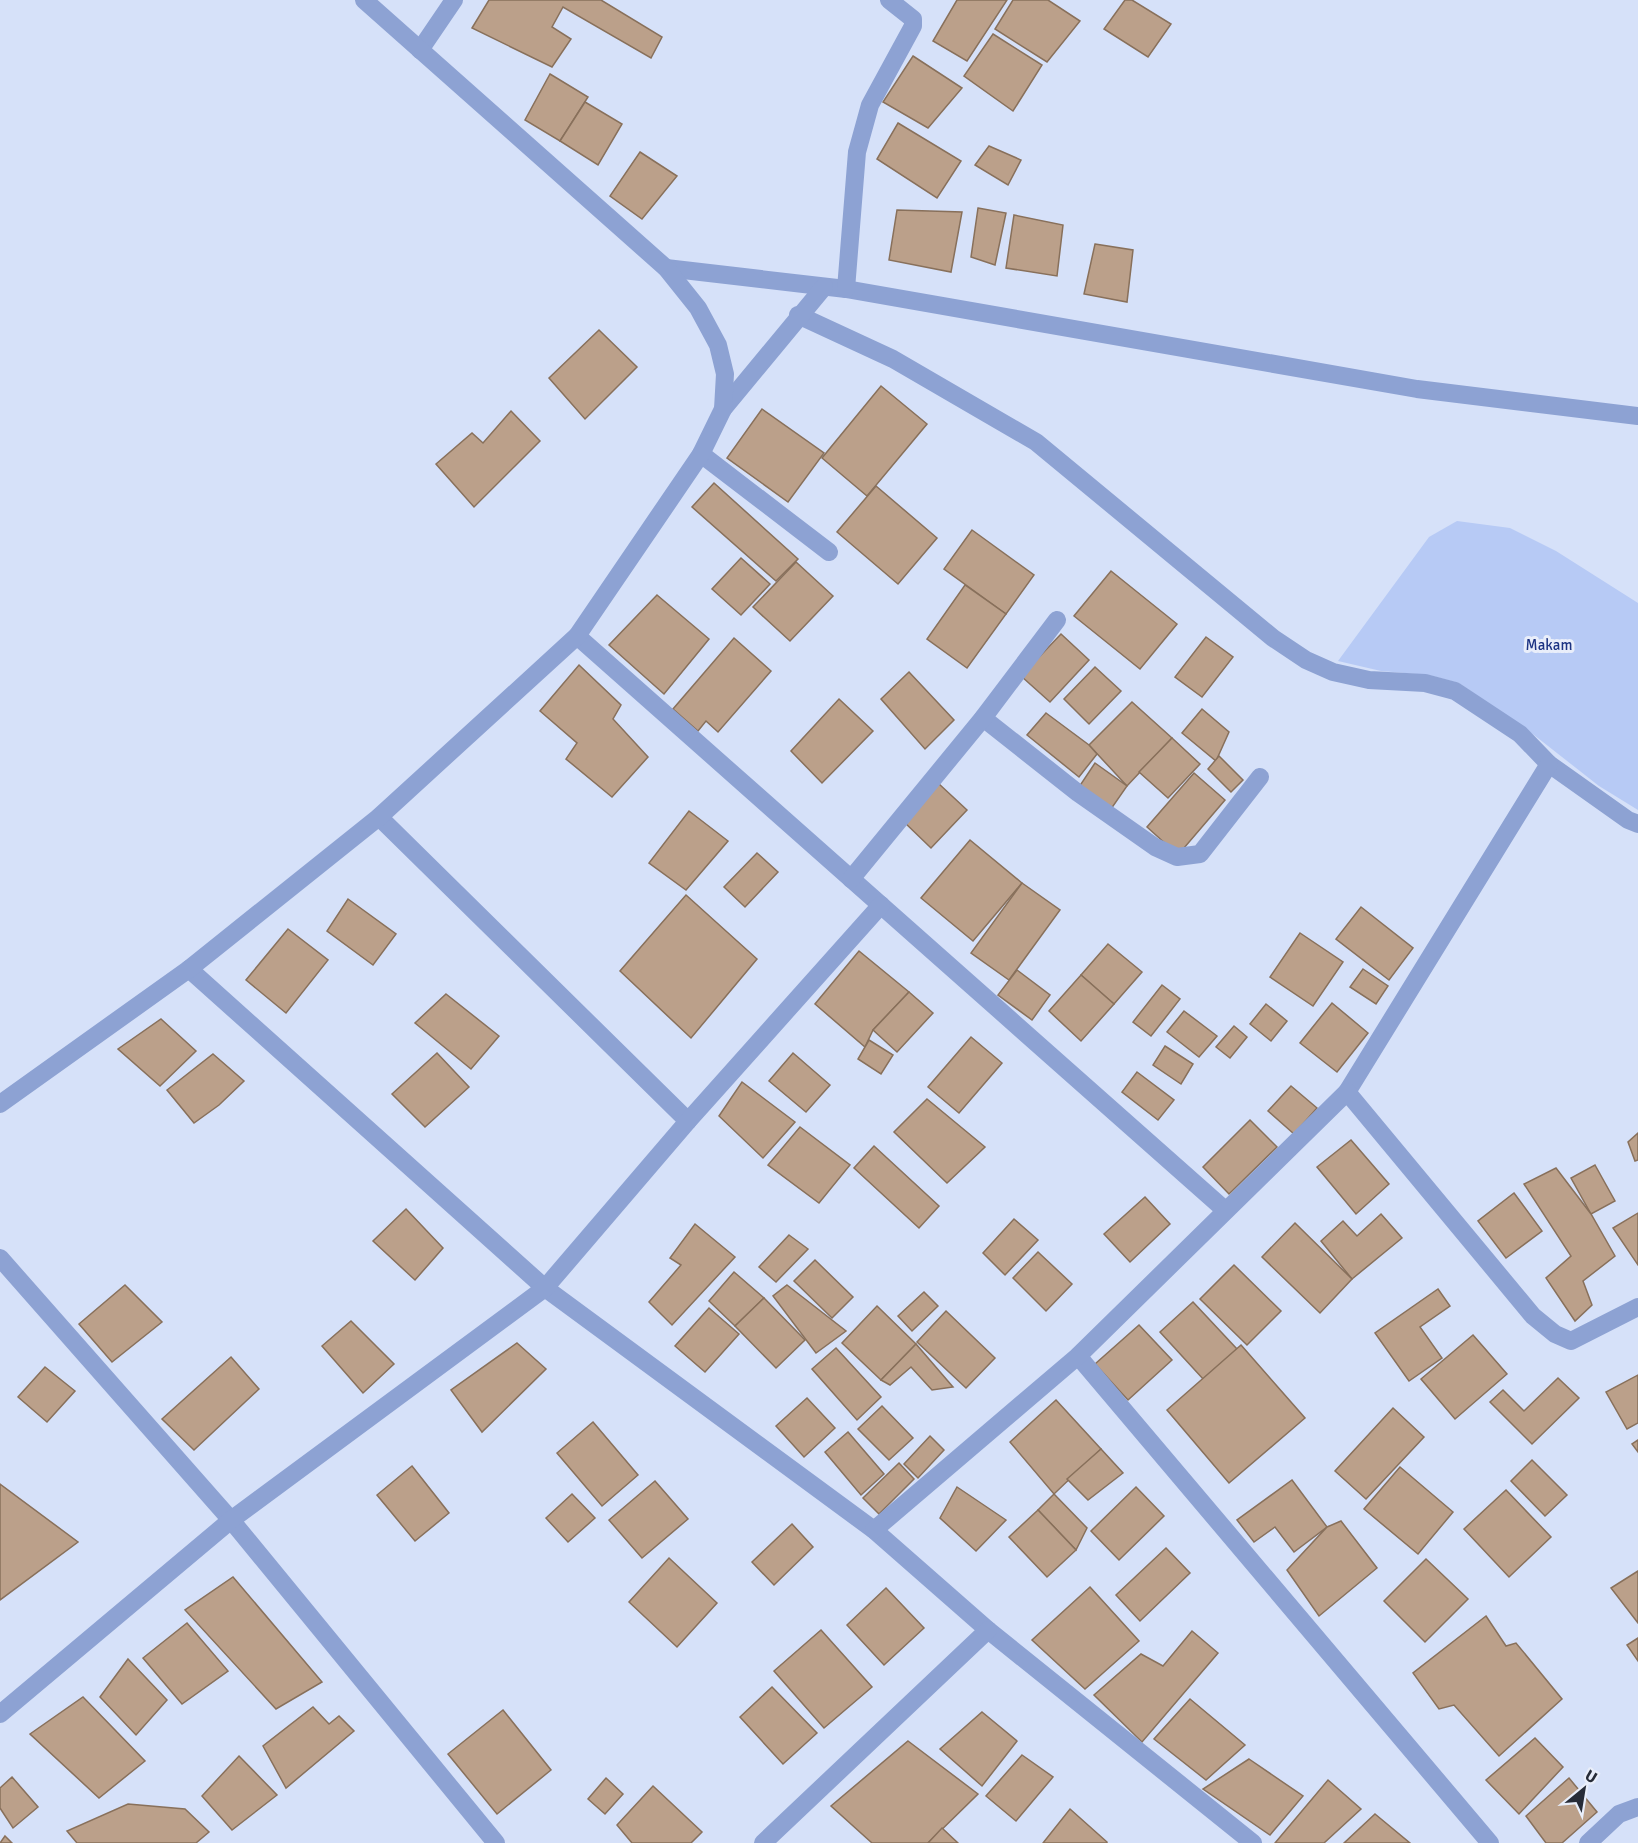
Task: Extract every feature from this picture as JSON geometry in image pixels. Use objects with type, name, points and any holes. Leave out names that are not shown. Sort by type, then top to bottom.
[{"type":"street","points":[[364,0],[666,268],[698,308],[718,345],[725,374],[723,409]]},
{"type":"street","points":[[420,51],[454,0]]},
{"type":"street","points":[[846,289],[856,152],[870,105],[913,26],[913,19],[889,0]]},
{"type":"street","points":[[666,268],[846,289],[1417,389],[1638,416]]},
{"type":"street","points":[[0,1104],[189,969],[379,817],[577,636],[701,454],[723,409],[824,286]]},
{"type":"street","points":[[798,315],[893,359],[1036,442],[1273,638],[1306,660],[1348,676],[1425,683],[1455,691],[1520,734],[1549,764],[1628,820],[1638,824]]},
{"type":"street","points":[[701,454],[829,552]]},
{"type":"street","points":[[851,879],[983,718],[1057,620]]},
{"type":"street","points":[[577,636],[1226,1210]]},
{"type":"street","points":[[983,718],[1102,811],[1155,847],[1177,857],[1200,854],[1260,777]]},
{"type":"street","points":[[874,1530],[1078,1356],[1347,1092],[1549,764]]},
{"type":"street","points":[[379,817],[688,1122]]},
{"type":"street","points":[[2,1710],[231,1520],[545,1288],[688,1122],[881,905]]},
{"type":"street","points":[[189,969],[545,1288],[874,1530],[988,1630],[1245,1840]]},
{"type":"street","points":[[1347,1092],[1533,1316],[1555,1334],[1571,1341],[1638,1308]]},
{"type":"street","points":[[0,1258],[231,1520],[496,1843]]},
{"type":"street","points":[[1078,1356],[1490,1843]]},
{"type":"street","points":[[763,1843],[988,1630]]},
{"type":"street","points":[[1588,1843],[1619,1814],[1638,1807]]},
{"type":"green space","name":"Makam","points":[[1457,521],[1510,528],[1556,551],[1638,603],[1638,810],[1599,786],[1534,735],[1459,683],[1429,675],[1381,671],[1338,661],[1429,537]]},
{"type":"building","points":[[489,0],[601,0],[662,37],[651,58],[563,7],[552,27],[571,39],[552,67],[472,28]]},
{"type":"building","points":[[957,0],[1007,0],[967,61],[933,41]]},
{"type":"building","points":[[1013,0],[1048,0],[1080,21],[1047,62],[995,29]]},
{"type":"building","points":[[1125,0],[1132,0],[1171,24],[1148,57],[1104,29]]},
{"type":"building","points":[[993,34],[1042,65],[1013,111],[964,76]]},
{"type":"building","points":[[913,56],[962,88],[928,128],[883,102]]},
{"type":"building","points":[[550,74],[588,97],[560,141],[525,120]]},
{"type":"building","points":[[585,102],[622,124],[598,165],[560,141]]},
{"type":"building","points":[[898,123],[961,161],[937,198],[877,159]]},
{"type":"building","points":[[989,146],[1021,160],[1008,185],[975,165]]},
{"type":"building","points":[[640,152],[677,176],[642,219],[610,196]]},
{"type":"building","points":[[978,208],[1006,213],[995,265],[971,257]]},
{"type":"building","points":[[897,210],[962,212],[951,272],[889,260]]},
{"type":"building","points":[[1014,215],[1063,225],[1057,276],[1006,268]]},
{"type":"building","points":[[1095,244],[1133,250],[1127,302],[1084,294]]},
{"type":"building","points":[[599,330],[637,367],[585,419],[549,378]]},
{"type":"building","points":[[881,386],[927,424],[867,496],[822,458]]},
{"type":"building","points":[[762,409],[824,453],[788,502],[727,458]]},
{"type":"building","points":[[511,411],[540,441],[474,507],[436,464],[472,433],[483,443]]},
{"type":"building","points":[[714,483],[798,559],[776,581],[692,507]]},
{"type":"building","points":[[876,486],[937,538],[898,584],[837,532]]},
{"type":"building","points":[[972,530],[1034,575],[1006,614],[944,569]]},
{"type":"building","points":[[741,558],[770,584],[741,615],[712,589]]},
{"type":"building","points":[[796,562],[833,596],[790,641],[753,607]]},
{"type":"building","points":[[1111,571],[1177,624],[1140,669],[1074,616]]},
{"type":"building","points":[[965,585],[1006,614],[967,668],[927,639]]},
{"type":"building","points":[[657,595],[709,639],[664,694],[609,645]]},
{"type":"building","points":[[1061,634],[1089,660],[1050,702],[1021,676]]},
{"type":"building","points":[[1206,637],[1233,657],[1202,697],[1175,677]]},
{"type":"building","points":[[734,638],[771,671],[718,732],[706,721],[698,731],[673,709]]},
{"type":"building","points":[[579,665],[621,705],[613,719],[648,757],[612,797],[566,759],[577,743],[540,711]]},
{"type":"building","points":[[1095,667],[1121,691],[1089,724],[1064,699]]},
{"type":"building","points":[[909,672],[954,720],[925,749],[881,699]]},
{"type":"building","points":[[839,699],[873,731],[822,783],[791,751]]},
{"type":"building","points":[[1132,702],[1172,738],[1127,786],[1089,745]]},
{"type":"building","points":[[1202,709],[1229,732],[1216,761],[1182,733]]},
{"type":"building","points":[[1046,713],[1089,745],[1097,754],[1079,777],[1027,735]]},
{"type":"building","points":[[1172,738],[1200,764],[1168,798],[1139,772]]},
{"type":"building","points":[[1219,756],[1243,780],[1231,792],[1208,769]]},
{"type":"building","points":[[1095,763],[1127,786],[1111,809],[1079,787]]},
{"type":"building","points":[[1194,773],[1225,800],[1178,855],[1147,827]]},
{"type":"building","points":[[938,783],[967,810],[931,848],[902,820]]},
{"type":"building","points":[[689,811],[728,841],[686,890],[649,863]]},
{"type":"building","points":[[970,840],[1022,883],[973,941],[921,898]]},
{"type":"building","points":[[757,853],[778,872],[745,907],[724,887]]},
{"type":"building","points":[[1022,883],[1060,910],[1009,980],[971,953]]},
{"type":"building","points":[[686,895],[757,959],[691,1038],[620,971]]},
{"type":"building","points":[[348,899],[396,934],[373,965],[327,931]]},
{"type":"building","points":[[1361,907],[1413,948],[1389,980],[1336,939]]},
{"type":"building","points":[[288,929],[328,960],[286,1013],[246,980]]},
{"type":"building","points":[[1300,933],[1343,962],[1313,1006],[1270,977]]},
{"type":"building","points":[[1108,944],[1142,972],[1114,1004],[1081,975]]},
{"type":"building","points":[[859,951],[909,992],[873,1030],[865,1047],[815,1004]]},
{"type":"building","points":[[1363,969],[1388,986],[1376,1004],[1350,987]]},
{"type":"building","points":[[1017,970],[1050,995],[1032,1020],[998,995]]},
{"type":"building","points":[[1081,975],[1114,1004],[1081,1041],[1049,1011]]},
{"type":"building","points":[[1162,985],[1180,999],[1151,1036],[1133,1022]]},
{"type":"building","points":[[909,992],[933,1013],[897,1052],[873,1030]]},
{"type":"building","points":[[446,994],[499,1036],[471,1069],[415,1023]]},
{"type":"building","points":[[1332,1003],[1368,1033],[1337,1072],[1300,1043]]},
{"type":"building","points":[[1266,1004],[1287,1021],[1271,1041],[1250,1024]]},
{"type":"building","points":[[1184,1011],[1217,1036],[1199,1057],[1167,1032]]},
{"type":"building","points":[[161,1019],[196,1051],[160,1086],[118,1049]]},
{"type":"building","points":[[1234,1026],[1247,1037],[1230,1058],[1216,1047]]},
{"type":"building","points":[[971,1037],[1002,1063],[959,1113],[928,1087]]},
{"type":"building","points":[[869,1040],[893,1055],[881,1074],[858,1059]]},
{"type":"building","points":[[1165,1046],[1193,1064],[1181,1084],[1153,1065]]},
{"type":"building","points":[[437,1053],[469,1087],[425,1127],[392,1094]]},
{"type":"building","points":[[793,1053],[830,1085],[806,1112],[769,1081]]},
{"type":"building","points":[[213,1054],[244,1081],[219,1105],[194,1123],[167,1090]]},
{"type":"building","points":[[1137,1072],[1174,1100],[1158,1120],[1122,1092]]},
{"type":"building","points":[[742,1082],[795,1122],[763,1158],[719,1116]]},
{"type":"building","points":[[1291,1086],[1317,1108],[1294,1134],[1268,1111]]},
{"type":"building","points":[[927,1099],[985,1147],[947,1183],[894,1132]]},
{"type":"building","points":[[1250,1120],[1277,1147],[1229,1194],[1203,1167]]},
{"type":"building","points":[[800,1127],[850,1165],[819,1203],[768,1165]]},
{"type":"building","points":[[1638,1133],[1638,1160],[1635,1161],[1628,1142]]},
{"type":"building","points":[[1351,1140],[1389,1184],[1356,1214],[1317,1167]]},
{"type":"building","points":[[874,1146],[939,1206],[919,1228],[854,1168]]},
{"type":"building","points":[[1595,1165],[1615,1201],[1591,1214],[1571,1178]]},
{"type":"building","points":[[1556,1168],[1591,1214],[1615,1256],[1583,1281],[1592,1305],[1575,1321],[1546,1278],[1571,1256],[1524,1184]]},
{"type":"building","points":[[1514,1193],[1542,1231],[1506,1258],[1478,1221]]},
{"type":"building","points":[[1145,1197],[1170,1224],[1130,1262],[1104,1234]]},
{"type":"building","points":[[406,1209],[443,1248],[415,1280],[373,1241]]},
{"type":"building","points":[[1638,1213],[1638,1265],[1613,1228]]},
{"type":"building","points":[[1381,1214],[1402,1238],[1352,1279],[1321,1241],[1343,1221],[1357,1236]]},
{"type":"building","points":[[1014,1219],[1038,1240],[1005,1275],[983,1253]]},
{"type":"building","points":[[1295,1223],[1352,1279],[1320,1313],[1262,1257]]},
{"type":"building","points":[[695,1224],[735,1257],[672,1325],[649,1302],[681,1265],[670,1258]]},
{"type":"building","points":[[789,1235],[808,1249],[776,1282],[759,1267]]},
{"type":"building","points":[[1038,1252],[1072,1284],[1046,1311],[1013,1278]]},
{"type":"building","points":[[815,1260],[853,1297],[832,1318],[794,1281]]},
{"type":"building","points":[[1234,1265],[1281,1311],[1247,1345],[1200,1299]]},
{"type":"building","points":[[734,1272],[764,1298],[735,1326],[709,1301]]},
{"type":"building","points":[[125,1285],[162,1322],[112,1362],[79,1324]]},
{"type":"building","points":[[787,1285],[846,1331],[816,1353],[773,1296]]},
{"type":"building","points":[[1438,1289],[1450,1306],[1420,1327],[1442,1358],[1409,1381],[1375,1333]]},
{"type":"building","points":[[924,1292],[938,1306],[912,1331],[898,1316]]},
{"type":"building","points":[[764,1298],[805,1340],[776,1368],[735,1326]]},
{"type":"building","points":[[1193,1302],[1237,1349],[1204,1380],[1160,1332]]},
{"type":"building","points":[[877,1306],[916,1344],[881,1380],[842,1343]]},
{"type":"building","points":[[709,1308],[739,1334],[705,1372],[675,1346]]},
{"type":"building","points":[[946,1311],[995,1358],[966,1388],[917,1342]]},
{"type":"building","points":[[351,1321],[394,1364],[363,1393],[322,1346]]},
{"type":"building","points":[[1139,1325],[1172,1360],[1128,1400],[1095,1364]]},
{"type":"building","points":[[1473,1335],[1507,1374],[1455,1419],[1421,1379]]},
{"type":"building","points":[[517,1343],[546,1369],[482,1432],[451,1390]]},
{"type":"building","points":[[916,1344],[953,1387],[932,1390],[911,1367],[890,1385],[881,1380]]},
{"type":"building","points":[[1241,1345],[1305,1418],[1229,1483],[1167,1410]]},
{"type":"building","points":[[836,1348],[881,1397],[857,1420],[812,1369]]},
{"type":"building","points":[[231,1357],[259,1389],[194,1450],[162,1419]]},
{"type":"building","points":[[45,1367],[75,1391],[47,1422],[18,1397]]},
{"type":"building","points":[[1638,1375],[1638,1423],[1627,1429],[1606,1392]]},
{"type":"building","points":[[1558,1378],[1579,1398],[1532,1444],[1490,1402],[1503,1390],[1524,1411]]},
{"type":"building","points":[[807,1398],[835,1428],[804,1457],[776,1426]]},
{"type":"building","points":[[1056,1400],[1101,1449],[1054,1494],[1010,1442]]},
{"type":"building","points":[[882,1406],[913,1438],[889,1460],[858,1429]]},
{"type":"building","points":[[1393,1408],[1424,1437],[1366,1499],[1335,1471]]},
{"type":"building","points":[[593,1422],[638,1475],[602,1506],[557,1453]]},
{"type":"building","points":[[848,1432],[884,1474],[861,1495],[825,1452]]},
{"type":"building","points":[[930,1436],[944,1450],[918,1478],[904,1464]]},
{"type":"building","points":[[1638,1440],[1638,1452],[1632,1444]]},
{"type":"building","points":[[1101,1449],[1123,1473],[1088,1500],[1067,1479]]},
{"type":"building","points":[[1532,1460],[1567,1495],[1545,1516],[1511,1481]]},
{"type":"building","points":[[899,1463],[914,1479],[879,1514],[863,1498]]},
{"type":"building","points":[[412,1466],[449,1513],[415,1541],[377,1495]]},
{"type":"building","points":[[1400,1467],[1453,1512],[1418,1554],[1364,1509]]},
{"type":"building","points":[[1292,1480],[1327,1527],[1294,1552],[1275,1527],[1254,1542],[1237,1520]]},
{"type":"building","points":[[655,1481],[688,1519],[642,1558],[609,1520]]},
{"type":"building","points":[[0,1484],[78,1542],[0,1600]]},
{"type":"building","points":[[957,1487],[1006,1520],[976,1551],[940,1518]]},
{"type":"building","points":[[1136,1487],[1164,1516],[1119,1560],[1091,1531]]},
{"type":"building","points":[[1506,1490],[1551,1537],[1509,1577],[1464,1529]]},
{"type":"building","points":[[572,1494],[595,1518],[568,1542],[546,1518]]},
{"type":"building","points":[[1054,1494],[1087,1528],[1076,1550],[1038,1510]]},
{"type":"building","points":[[1038,1510],[1076,1550],[1047,1577],[1009,1537]]},
{"type":"building","points":[[1341,1521],[1377,1568],[1319,1616],[1287,1570],[1327,1527]]},
{"type":"building","points":[[792,1524],[813,1547],[774,1585],[752,1562]]},
{"type":"building","points":[[1166,1548],[1190,1573],[1140,1621],[1116,1595]]},
{"type":"building","points":[[669,1558],[717,1603],[677,1647],[629,1602]]},
{"type":"building","points":[[1426,1559],[1468,1599],[1425,1642],[1384,1601]]},
{"type":"building","points":[[1638,1571],[1638,1623],[1611,1588]]},
{"type":"building","points":[[233,1577],[322,1682],[276,1709],[185,1610]]},
{"type":"building","points":[[1090,1587],[1139,1641],[1085,1689],[1032,1640]]},
{"type":"building","points":[[886,1588],[924,1628],[884,1665],[847,1625]]},
{"type":"building","points":[[1486,1616],[1506,1646],[1516,1643],[1562,1699],[1499,1756],[1454,1705],[1439,1709],[1413,1673]]},
{"type":"building","points":[[187,1623],[228,1671],[182,1704],[143,1658]]},
{"type":"building","points":[[821,1630],[872,1687],[824,1728],[774,1671]]},
{"type":"building","points":[[1192,1631],[1218,1653],[1142,1742],[1094,1695],[1141,1654],[1163,1666]]},
{"type":"building","points":[[1638,1638],[1638,1661],[1627,1645]]},
{"type":"building","points":[[128,1659],[167,1700],[136,1735],[100,1697]]},
{"type":"building","points":[[772,1687],[817,1733],[783,1764],[740,1717]]},
{"type":"building","points":[[83,1697],[145,1761],[99,1798],[30,1734]]},
{"type":"building","points":[[1190,1699],[1245,1745],[1206,1780],[1154,1739]]},
{"type":"building","points":[[313,1707],[329,1724],[339,1716],[354,1731],[286,1788],[263,1746]]},
{"type":"building","points":[[503,1710],[551,1770],[497,1814],[448,1754]]},
{"type":"building","points":[[982,1712],[1017,1741],[982,1786],[940,1749]]},
{"type":"building","points":[[1535,1738],[1563,1767],[1519,1814],[1486,1780]]},
{"type":"building","points":[[908,1741],[978,1794],[928,1843],[872,1843],[831,1806]]},
{"type":"building","points":[[1022,1755],[1053,1777],[1016,1821],[986,1796]]},
{"type":"building","points":[[239,1756],[277,1795],[232,1830],[202,1796]]},
{"type":"building","points":[[1249,1759],[1303,1796],[1270,1835],[1203,1789]]},
{"type":"building","points":[[12,1777],[38,1807],[13,1828],[0,1808],[0,1788]]},
{"type":"building","points":[[606,1778],[623,1794],[605,1814],[588,1799]]},
{"type":"building","points":[[1569,1778],[1597,1812],[1562,1843],[1546,1843],[1526,1816]]},
{"type":"building","points":[[1328,1780],[1361,1809],[1324,1843],[1275,1843]]},
{"type":"building","points":[[653,1786],[702,1832],[691,1843],[632,1843],[617,1825]]},
{"type":"building","points":[[128,1804],[185,1809],[209,1832],[196,1843],[77,1843],[67,1831]]},
{"type":"building","points":[[1070,1809],[1107,1842],[1107,1843],[1043,1843]]},
{"type":"building","points":[[1375,1814],[1410,1843],[1344,1843]]},
{"type":"building","points":[[942,1828],[958,1843],[928,1843]]},
{"type":"building","points":[[5,1836],[12,1843],[0,1843]]}]
